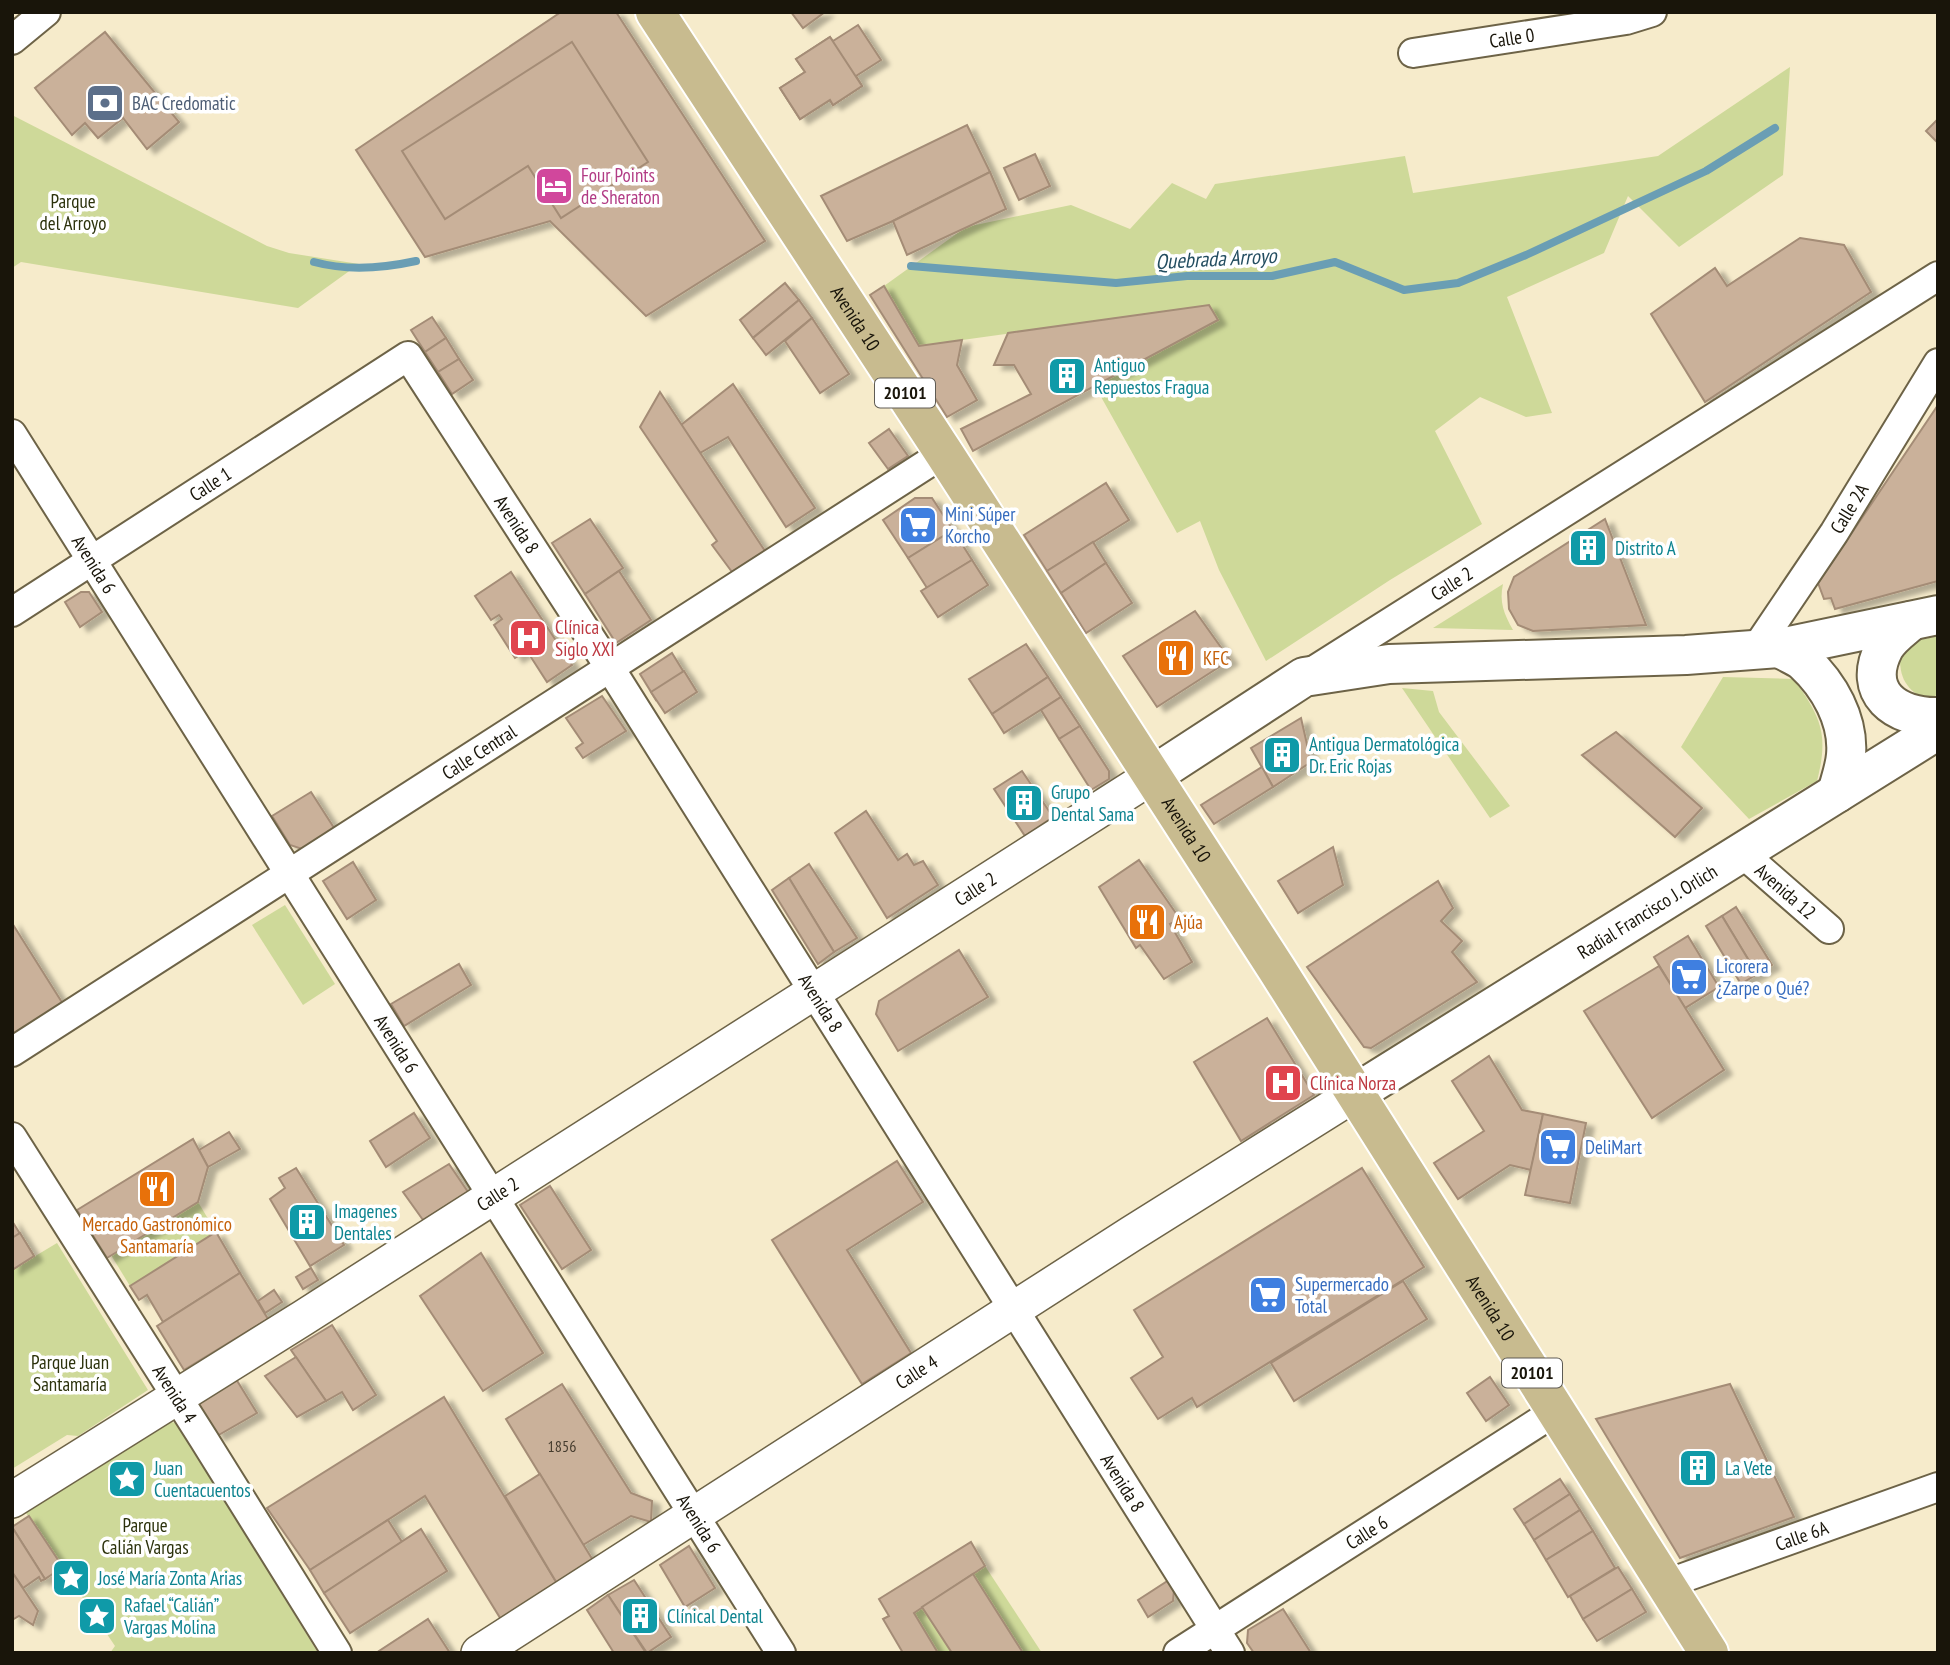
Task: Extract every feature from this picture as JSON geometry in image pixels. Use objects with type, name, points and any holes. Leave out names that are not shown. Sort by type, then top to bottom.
[{"type":"main road","name":"Avenida 10","points":[[655,12],[944,453],[1356,1093],[1709,1653]]},
{"type":"main road","points":[[1304,677],[1389,664],[1686,655],[1768,649],[1925,618]]},
{"type":"main road","points":[[1925,618],[1891,638],[1877,666],[1877,682],[1882,695],[1906,714],[1938,717]]},
{"type":"main road","points":[[1768,649],[1802,660],[1821,681],[1839,713],[1846,743],[1846,758],[1837,793]]},
{"type":"main road","name":"Calle 2","points":[[1152,776],[1304,677]]},
{"type":"main road","name":"Radial Francisco J. Orlich","points":[[1356,1093],[1938,730]]},
{"type":"street","points":[[12,40],[46,12]]},
{"type":"street","name":"Calle 0","points":[[1413,53],[1558,21],[1626,20],[1652,12]]},
{"type":"street","name":"Calle 2","points":[[1304,677],[1937,276]]},
{"type":"street","name":"Calle 1","points":[[12,612],[408,356]]},
{"type":"street","name":"Avenida 8","points":[[408,356],[610,668],[1230,1653]]},
{"type":"street","name":"Calle 2A","points":[[1768,649],[1834,533],[1938,363]]},
{"type":"street","name":"Avenida 6","points":[[12,434],[781,1653]]},
{"type":"street","name":"Calle Central","points":[[12,1052],[944,453]]},
{"type":"street","name":"Calle 2","points":[[12,1500],[1152,776]]},
{"type":"street","name":"Avenida 12","points":[[1742,853],[1829,929]]},
{"type":"street","name":"Calle 4","points":[[479,1653],[1356,1093]]},
{"type":"street","name":"Avenida 4","points":[[12,1138],[337,1653]]},
{"type":"street","name":"Calle 6","points":[[1178,1653],[1556,1411]]},
{"type":"street","name":"Calle 6A","points":[[1665,1584],[1938,1487]]},
{"type":"green space","points":[[1790,67],[1783,175],[1679,247],[1628,196],[1604,253],[1507,297],[1552,413],[1526,417],[1480,397],[1435,431],[1482,524],[1266,661],[1219,570],[1200,521],[1177,533],[1095,386],[1218,320],[1209,306],[919,346],[884,286],[966,227],[1071,205],[1130,229],[1172,183],[1206,199],[1215,184],[1405,156],[1413,193],[1658,156]]},
{"type":"green space","name":"Parque del Arroyo","points":[[12,115],[267,246],[289,253],[359,264],[298,308],[21,262],[12,268]]},
{"type":"green space","points":[[1503,584],[1503,608],[1513,630],[1433,628]]},
{"type":"green space","points":[[1938,636],[1938,695],[1924,699],[1911,690],[1904,679],[1900,667],[1900,651],[1914,641]]},
{"type":"green space","points":[[1723,677],[1794,679],[1811,705],[1820,727],[1822,751],[1817,781],[1749,819],[1681,747]]},
{"type":"green space","points":[[1402,688],[1433,691],[1439,712],[1510,806],[1490,818]]},
{"type":"green space","points":[[285,905],[335,984],[303,1005],[252,925]]},
{"type":"green space","points":[[198,1202],[216,1232],[130,1286],[111,1255]]},
{"type":"green space","name":"Parque Juan Santamaría","points":[[57,1243],[148,1390],[78,1436],[67,1435],[12,1469],[12,1270]]},
{"type":"green space","name":"Parque Calián Vargas","points":[[164,1421],[177,1423],[318,1653],[110,1653],[115,1646],[24,1510]]},
{"type":"green space","points":[[985,1566],[1042,1653],[1023,1653],[973,1574]]},
{"type":"green space","points":[[922,1607],[952,1653],[938,1653],[914,1613]]},
{"type":"building","name":"Four Points de Sheraton","points":[[561,12],[616,12],[765,241],[646,316],[550,221],[425,257],[356,150]]},
{"type":"building","points":[[791,12],[825,12],[803,28]]},
{"type":"building","points":[[858,25],[881,60],[856,76],[862,86],[833,105],[830,100],[800,119],[780,88],[805,72],[796,59],[830,37],[833,41]]},
{"type":"building","name":"BAC Credomatic","points":[[105,32],[179,122],[147,149],[123,118],[98,138],[85,123],[72,135],[35,88]]},
{"type":"building","points":[[830,37],[862,86],[833,105],[830,100],[800,119],[780,88],[805,72],[796,59]]},
{"type":"building","points":[[572,42],[648,162],[561,218],[528,166],[445,219],[402,151]]},
{"type":"building","points":[[1938,119],[1938,143],[1926,131]]},
{"type":"building","points":[[967,125],[990,172],[847,241],[821,196]]},
{"type":"building","points":[[1035,154],[1050,186],[1019,200],[1004,168]]},
{"type":"building","points":[[990,172],[1006,209],[907,255],[893,221]]},
{"type":"building","points":[[1800,238],[1844,245],[1871,292],[1705,402],[1651,314],[1715,268],[1727,286]]},
{"type":"building","points":[[785,283],[799,300],[753,338],[740,320]]},
{"type":"building","points":[[884,286],[919,346],[962,340],[957,365],[977,400],[947,417],[870,295]]},
{"type":"building","points":[[799,300],[812,318],[766,355],[753,338]]},
{"type":"building","name":"Antiguo Repuestos Fragua","points":[[1209,305],[1218,320],[973,451],[961,429],[1031,394],[1014,365],[994,365],[1008,333]]},
{"type":"building","points":[[432,317],[446,338],[425,352],[411,330]]},
{"type":"building","points":[[812,318],[849,374],[820,393],[785,341]]},
{"type":"building","points":[[446,338],[459,359],[438,372],[425,352]]},
{"type":"building","points":[[459,359],[473,380],[452,394],[438,372]]},
{"type":"building","points":[[733,384],[815,508],[786,527],[728,437],[700,453],[681,425]]},
{"type":"building","points":[[660,392],[765,551],[732,572],[712,545],[717,541],[640,427]]},
{"type":"building","points":[[1938,405],[1938,581],[1835,609],[1831,598],[1824,599],[1818,583]]},
{"type":"building","points":[[889,429],[908,456],[888,469],[869,443]]},
{"type":"building","points":[[1106,483],[1129,520],[1047,571],[1024,535]]},
{"type":"building","name":"Mini Súper Korcho","points":[[915,498],[932,498],[953,530],[908,558],[883,520]]},
{"type":"building","points":[[590,519],[623,568],[585,594],[552,543]]},
{"type":"building","name":"Distrito A","points":[[1605,519],[1646,625],[1533,631],[1518,625],[1509,609],[1508,592],[1514,577]]},
{"type":"building","points":[[953,530],[972,560],[927,588],[908,558]]},
{"type":"building","points":[[1093,542],[1106,563],[1061,593],[1047,571]]},
{"type":"building","points":[[972,560],[988,585],[938,617],[921,591]]},
{"type":"building","points":[[1106,563],[1132,603],[1086,633],[1061,593]]},
{"type":"building","points":[[619,571],[651,620],[616,643],[585,594]]},
{"type":"building","name":"Clínica Siglo XXI","points":[[511,572],[572,665],[547,682],[527,651],[515,658],[494,625],[502,619],[499,615],[491,620],[475,596]]},
{"type":"building","points":[[81,592],[89,592],[102,612],[80,627],[65,602]]},
{"type":"building","name":"KFC","points":[[1195,611],[1230,660],[1157,707],[1123,656]]},
{"type":"building","points":[[1026,644],[1048,677],[992,714],[969,679]]},
{"type":"building","points":[[672,653],[688,679],[656,700],[640,674]]},
{"type":"building","points":[[684,671],[697,692],[665,713],[651,692]]},
{"type":"building","points":[[1048,677],[1061,697],[1004,733],[992,714]]},
{"type":"building","points":[[602,696],[626,731],[583,758],[576,748],[583,743],[566,718]]},
{"type":"building","points":[[1061,697],[1080,726],[1059,739],[1041,710]]},
{"type":"building","name":"Antigua Dermatológica Dr. Eric Rojas","points":[[1301,718],[1311,762],[1273,787],[1251,748]]},
{"type":"building","points":[[1080,726],[1109,771],[1109,779],[1091,790],[1059,739]]},
{"type":"building","points":[[1616,732],[1702,808],[1675,837],[1582,755]]},
{"type":"building","points":[[1262,767],[1273,787],[1214,824],[1201,805]]},
{"type":"building","name":"Grupo Dental Sama","points":[[1022,771],[1053,817],[1025,836],[994,789]]},
{"type":"building","points":[[311,792],[336,831],[305,850],[290,845],[272,816]]},
{"type":"building","points":[[866,811],[898,860],[907,854],[914,865],[923,861],[938,885],[887,918],[835,833]]},
{"type":"building","points":[[1333,847],[1343,885],[1298,913],[1278,881]]},
{"type":"building","name":"Ajúa","points":[[1139,860],[1180,919],[1170,924],[1192,962],[1164,979],[1140,945],[1136,948],[1099,887]]},
{"type":"building","points":[[353,862],[376,900],[347,919],[323,881]]},
{"type":"building","points":[[809,864],[857,938],[834,952],[789,878]]},
{"type":"building","points":[[789,878],[834,952],[818,964],[772,890]]},
{"type":"building","points":[[1438,881],[1453,908],[1441,921],[1462,941],[1452,952],[1477,982],[1371,1048],[1364,1047],[1307,967]]},
{"type":"building","points":[[1736,907],[1772,965],[1757,974],[1722,916]]},
{"type":"building","points":[[1722,916],[1757,974],[1741,984],[1706,926]]},
{"type":"building","points":[[12,923],[63,1004],[12,1037]]},
{"type":"building","name":"Licorera ¿Zarpe o Qué?","points":[[1688,936],[1719,987],[1685,1008],[1654,957]]},
{"type":"building","points":[[959,950],[988,997],[898,1051],[876,1014],[879,1001]]},
{"type":"building","points":[[459,964],[471,985],[404,1026],[391,1004]]},
{"type":"building","points":[[1659,966],[1724,1070],[1652,1118],[1584,1011]]},
{"type":"building","points":[[1267,1018],[1314,1095],[1241,1141],[1194,1062]]},
{"type":"building","points":[[1489,1056],[1522,1110],[1543,1114],[1541,1124],[1531,1170],[1510,1165],[1458,1199],[1434,1163],[1484,1131],[1452,1081]]},
{"type":"building","points":[[414,1113],[430,1138],[386,1167],[370,1141]]},
{"type":"building","name":"DeliMart","points":[[1543,1114],[1586,1123],[1570,1203],[1525,1195]]},
{"type":"building","points":[[229,1132],[240,1149],[208,1167],[199,1150]]},
{"type":"building","name":"Mercado Gastronómico Santamaría","points":[[193,1139],[208,1167],[198,1202],[107,1258],[77,1210]]},
{"type":"building","points":[[897,1161],[923,1202],[847,1250],[911,1353],[862,1384],[772,1240]]},
{"type":"building","points":[[449,1164],[468,1192],[423,1220],[403,1192]]},
{"type":"building","name":"Imagenes Dentales","points":[[296,1168],[344,1245],[310,1266],[270,1199],[285,1188],[279,1178]]},
{"type":"building","name":"Supermercado Total","points":[[1362,1168],[1424,1267],[1197,1407],[1192,1398],[1158,1419],[1131,1378],[1163,1357],[1134,1310]]},
{"type":"building","points":[[550,1186],[591,1250],[562,1269],[520,1205]]},
{"type":"building","points":[[12,1221],[34,1256],[12,1270]]},
{"type":"building","points":[[216,1232],[240,1273],[163,1322],[147,1295],[139,1300],[130,1286]]},
{"type":"building","points":[[20,1233],[34,1256],[12,1270],[12,1238]]},
{"type":"building","points":[[481,1253],[543,1353],[483,1391],[420,1296]]},
{"type":"building","points":[[311,1268],[318,1280],[303,1289],[296,1277]]},
{"type":"building","points":[[240,1273],[268,1319],[184,1370],[157,1326]]},
{"type":"building","points":[[1403,1281],[1427,1319],[1294,1401],[1271,1363]]},
{"type":"building","name":"Mercado Gastronómico Santamaría","points":[[274,1290],[282,1302],[265,1313],[258,1301]]},
{"type":"building","points":[[332,1325],[376,1395],[353,1410],[342,1392],[326,1401],[291,1350]]},
{"type":"building","points":[[296,1357],[326,1401],[297,1417],[265,1376]]},
{"type":"building","points":[[1490,1377],[1509,1405],[1486,1421],[1467,1393]]},
{"type":"building","points":[[236,1379],[257,1413],[217,1436],[197,1402]]},
{"type":"building","points":[[562,1384],[631,1493],[652,1501],[651,1522],[631,1516],[583,1545],[506,1419]]},
{"type":"building","name":"La Vete","points":[[1730,1384],[1794,1517],[1680,1558],[1596,1419]]},
{"type":"building","points":[[444,1397],[558,1585],[502,1621],[425,1496],[310,1570],[267,1508]]},
{"type":"building","points":[[540,1474],[594,1562],[558,1585],[505,1496]]},
{"type":"building","points":[[1560,1479],[1570,1494],[1524,1524],[1514,1509]]},
{"type":"building","points":[[1570,1494],[1580,1510],[1534,1540],[1524,1524]]},
{"type":"building","points":[[1580,1510],[1593,1531],[1546,1560],[1534,1540]]},
{"type":"building","points":[[29,1516],[70,1578],[61,1583],[54,1573],[45,1579],[12,1527]]},
{"type":"building","points":[[388,1520],[402,1542],[324,1593],[310,1570]]},
{"type":"building","points":[[12,1527],[45,1579],[41,1581],[39,1577],[23,1588],[12,1572]]},
{"type":"building","points":[[421,1529],[447,1571],[350,1633],[324,1593]]},
{"type":"building","points":[[1593,1531],[1615,1568],[1568,1597],[1546,1560]]},
{"type":"building","points":[[971,1542],[985,1566],[914,1613],[938,1653],[903,1653],[883,1619],[889,1616],[879,1599]]},
{"type":"building","points":[[689,1546],[715,1588],[685,1607],[660,1565]]},
{"type":"building","points":[[1618,1567],[1632,1589],[1583,1619],[1570,1596]]},
{"type":"building","points":[[12,1572],[38,1611],[33,1625],[19,1616],[12,1620]]},
{"type":"building","points":[[973,1574],[1023,1653],[952,1653],[922,1607]]},
{"type":"building","name":"Clínical Dental","points":[[634,1580],[671,1637],[647,1653],[608,1595]]},
{"type":"building","points":[[1169,1580],[1174,1590],[1173,1601],[1148,1617],[1138,1600]]},
{"type":"building","points":[[1632,1589],[1646,1612],[1597,1641],[1583,1619]]},
{"type":"building","points":[[608,1595],[646,1653],[614,1653],[587,1610]]},
{"type":"building","points":[[1283,1609],[1311,1653],[1254,1653],[1247,1643],[1248,1630]]},
{"type":"building","points":[[428,1619],[450,1653],[376,1653]]},
{"type":"waterway","name":"Quebrada Arroyo","points":[[911,266],[1116,283],[1187,276],[1272,276],[1335,262],[1404,290],[1458,283],[1526,255],[1706,171],[1775,128]]},
{"type":"waterway","name":"Quebrada Arroyo","points":[[314,262],[365,268],[416,261]]},
{"type":"place","name":"BAC Credomatic","points":[[105,103]]},
{"type":"place","name":"Four Points de Sheraton","points":[[554,186]]},
{"type":"place","name":"Antiguo Repuestos Fragua","points":[[1067,376]]},
{"type":"place","name":"Mini Súper Korcho","points":[[918,525]]},
{"type":"place","name":"Distrito A","points":[[1588,548]]},
{"type":"place","name":"Clínica Siglo XXI","points":[[528,638]]},
{"type":"place","name":"KFC","points":[[1176,658]]},
{"type":"place","name":"Antigua Dermatológica Dr. Eric Rojas","points":[[1282,755]]},
{"type":"place","name":"Grupo Dental Sama","points":[[1024,803]]},
{"type":"place","name":"Ajúa","points":[[1147,922]]},
{"type":"place","name":"Licorera ¿Zarpe o Qué?","points":[[1689,977]]},
{"type":"place","name":"Clínica Norza","points":[[1283,1083]]},
{"type":"place","name":"DeliMart","points":[[1558,1147]]},
{"type":"place","name":"Mercado Gastronómico Santamaría","points":[[157,1189]]},
{"type":"place","name":"Imagenes Dentales","points":[[307,1222]]},
{"type":"place","name":"Supermercado Total","points":[[1268,1295]]},
{"type":"place","name":"La Vete","points":[[1698,1468]]},
{"type":"place","name":"Juan Cuentacuentos","points":[[127,1479]]},
{"type":"place","name":"José María Zonta Arias","points":[[71,1578]]},
{"type":"place","name":"Rafael “Calián” Vargas Molina","points":[[97,1616]]},
{"type":"place","name":"Clínical Dental","points":[[640,1616]]}]
